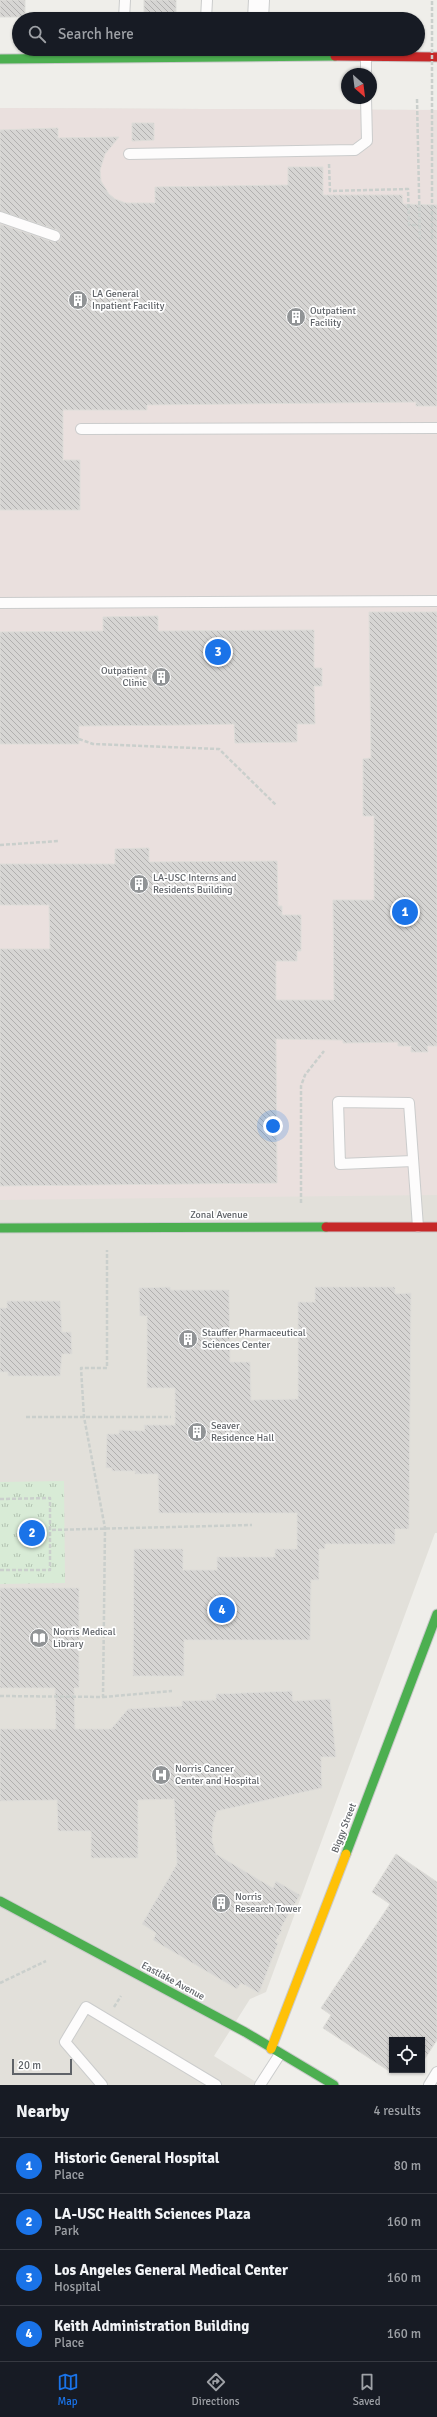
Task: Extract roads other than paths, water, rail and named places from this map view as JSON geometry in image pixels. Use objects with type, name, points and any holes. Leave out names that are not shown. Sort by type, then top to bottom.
[{"type":"street","points":[[258,12],[259,0]]},
{"type":"street","points":[[0,59],[62,56]]},
{"type":"street","points":[[344,56],[437,57]]},
{"type":"street","name":"Zonal Avenue","points":[[0,1228],[135,1226],[437,1227]]},
{"type":"street","name":"Biggy Street","points":[[276,2051],[282,2024],[437,1614]]},
{"type":"street","name":"Eastlake Avenue","points":[[0,1901],[245,2032],[334,2085]]},
{"type":"lane","points":[[124,12],[125,0]]},
{"type":"lane","points":[[206,0],[206,12]]},
{"type":"lane","points":[[366,57],[366,68]]},
{"type":"lane","points":[[129,154],[355,150],[367,141],[366,104]]},
{"type":"lane","points":[[0,217],[55,236]]},
{"type":"lane","points":[[81,429],[437,428]]},
{"type":"lane","points":[[0,603],[437,601]]},
{"type":"lane","points":[[414,1161],[340,1164],[338,1102],[410,1103],[414,1161],[418,1227]]},
{"type":"lane","points":[[102,2085],[66,2042],[86,2007],[216,2085]]},
{"type":"lane","points":[[260,2085],[276,2051]]},
{"type":"lane","points":[[429,2085],[437,2072]]},
{"type":"place","name":"LA General Inpatient Facility","points":[[78,300]]},
{"type":"place","name":"Outpatient Facility","points":[[296,317]]},
{"type":"place","name":"Los Angeles General Medical Center","points":[[218,652]]},
{"type":"place","name":"Outpatient Clinic","points":[[161,677]]},
{"type":"place","name":"LA-USC Interns and Residents Building","points":[[139,884]]},
{"type":"place","name":"Historic General Hospital","points":[[405,912]]},
{"type":"place","name":"Stauffer Pharmaceutical Sciences Center","points":[[188,1339]]},
{"type":"place","name":"Seaver Residence Hall","points":[[197,1432]]},
{"type":"place","name":"LA-USC Health Sciences Plaza","points":[[32,1533]]},
{"type":"place","name":"Keith Administration Building","points":[[222,1610]]},
{"type":"place","name":"Norris Medical Library","points":[[39,1638]]},
{"type":"place","name":"Norris Cancer Center and Hospital","points":[[161,1775]]},
{"type":"place","name":"Norris Research Tower","points":[[221,1903]]}]
